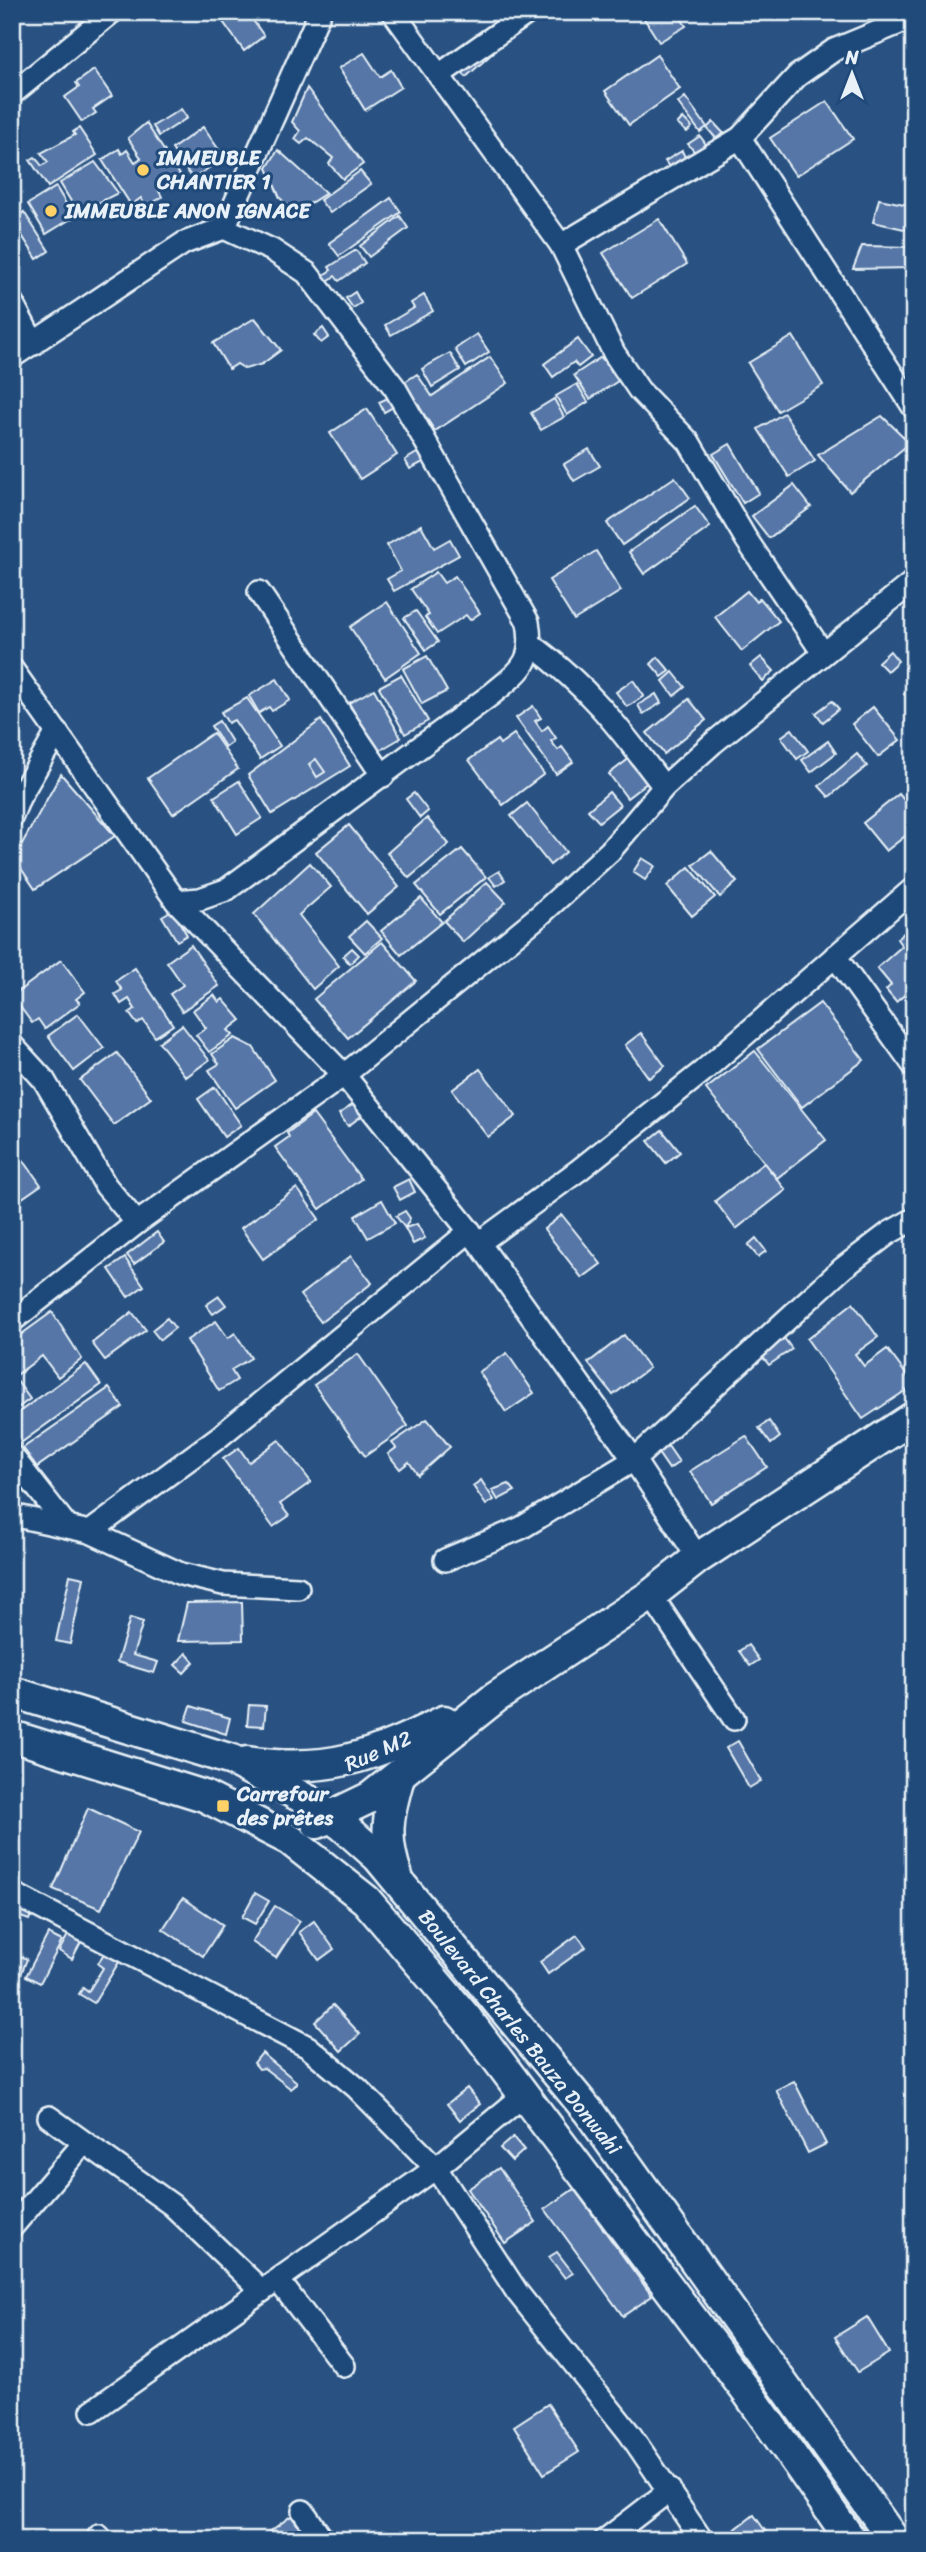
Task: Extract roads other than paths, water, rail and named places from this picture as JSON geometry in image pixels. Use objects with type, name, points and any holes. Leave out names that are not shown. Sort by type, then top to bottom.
[{"type":"main road","name":"Rue M2","points":[[319,1808],[371,1797],[399,1777],[425,1751],[495,1698],[651,1595],[698,1558],[914,1417]]},
{"type":"main road","name":"Boulevard Charles Bauza Donwahi","points":[[12,1692],[232,1760],[319,1808],[378,1857],[589,2112],[894,2540]]},
{"type":"main road","name":"Rue M2","points":[[290,1840],[319,1808],[342,1763],[387,1749],[495,1698]]},
{"type":"main road","name":"Boulevard Charles Bauza Donwahi","points":[[12,1736],[204,1796],[290,1840],[366,1900],[467,2019],[748,2393],[851,2540]]},
{"type":"main road","points":[[232,1760],[309,1767],[342,1763]]},
{"type":"main road","points":[[399,1777],[387,1828],[390,1856],[400,1883]]},
{"type":"street","points":[[12,94],[112,12]]},
{"type":"street","points":[[224,228],[320,12]]},
{"type":"street","points":[[393,12],[561,245],[614,353],[639,390],[690,442],[746,539],[823,653]]},
{"type":"street","points":[[439,75],[529,12]]},
{"type":"street","points":[[561,245],[740,138],[797,76],[834,50],[914,17]]},
{"type":"street","points":[[740,138],[914,408]]},
{"type":"street","points":[[12,358],[184,243],[224,228],[272,250],[307,273],[395,388],[528,622],[532,645],[523,668],[383,776],[226,890],[200,899],[176,901]]},
{"type":"street","points":[[12,302],[34,344]]},
{"type":"street","points":[[12,1321],[137,1223],[344,1075],[570,887],[610,851],[664,787],[713,743],[914,581]]},
{"type":"street","points":[[259,592],[383,776]]},
{"type":"street","points":[[532,645],[572,675],[604,708],[664,787]]},
{"type":"street","points":[[12,669],[176,901],[344,1075],[475,1237],[634,1460],[698,1558]]},
{"type":"street","points":[[12,816],[19,797],[57,732]]},
{"type":"street","points":[[90,1532],[219,1437],[475,1237],[579,1170],[702,1072],[914,887]]},
{"type":"street","points":[[835,956],[914,1066]]},
{"type":"street","points":[[12,1045],[44,1080],[106,1186],[137,1223]]},
{"type":"street","points":[[446,1560],[521,1528],[634,1460],[843,1268],[890,1233],[914,1219]]},
{"type":"street","points":[[12,1456],[66,1525]]},
{"type":"street","points":[[12,1515],[90,1532],[181,1574],[223,1584],[298,1588]]},
{"type":"street","points":[[651,1595],[734,1719]]},
{"type":"street","points":[[12,1893],[308,2047],[356,2088],[436,2168],[517,2292],[629,2434],[702,2540]]},
{"type":"street","points":[[92,2411],[436,2168],[524,2095]]},
{"type":"street","points":[[49,2118],[172,2205],[270,2286],[344,2366]]},
{"type":"street","points":[[12,2227],[84,2143]]},
{"type":"street","points":[[605,2540],[670,2490]]},
{"type":"street","points":[[303,2511],[323,2540]]},
{"type":"place","name":"IMMEUBLE CHANTIER 1","points":[[143,170]]},
{"type":"place","name":"IMMEUBLE ANON IGNACE","points":[[51,211]]},
{"type":"place","name":"Carrefour des prêtes","points":[[223,1806]]}]
